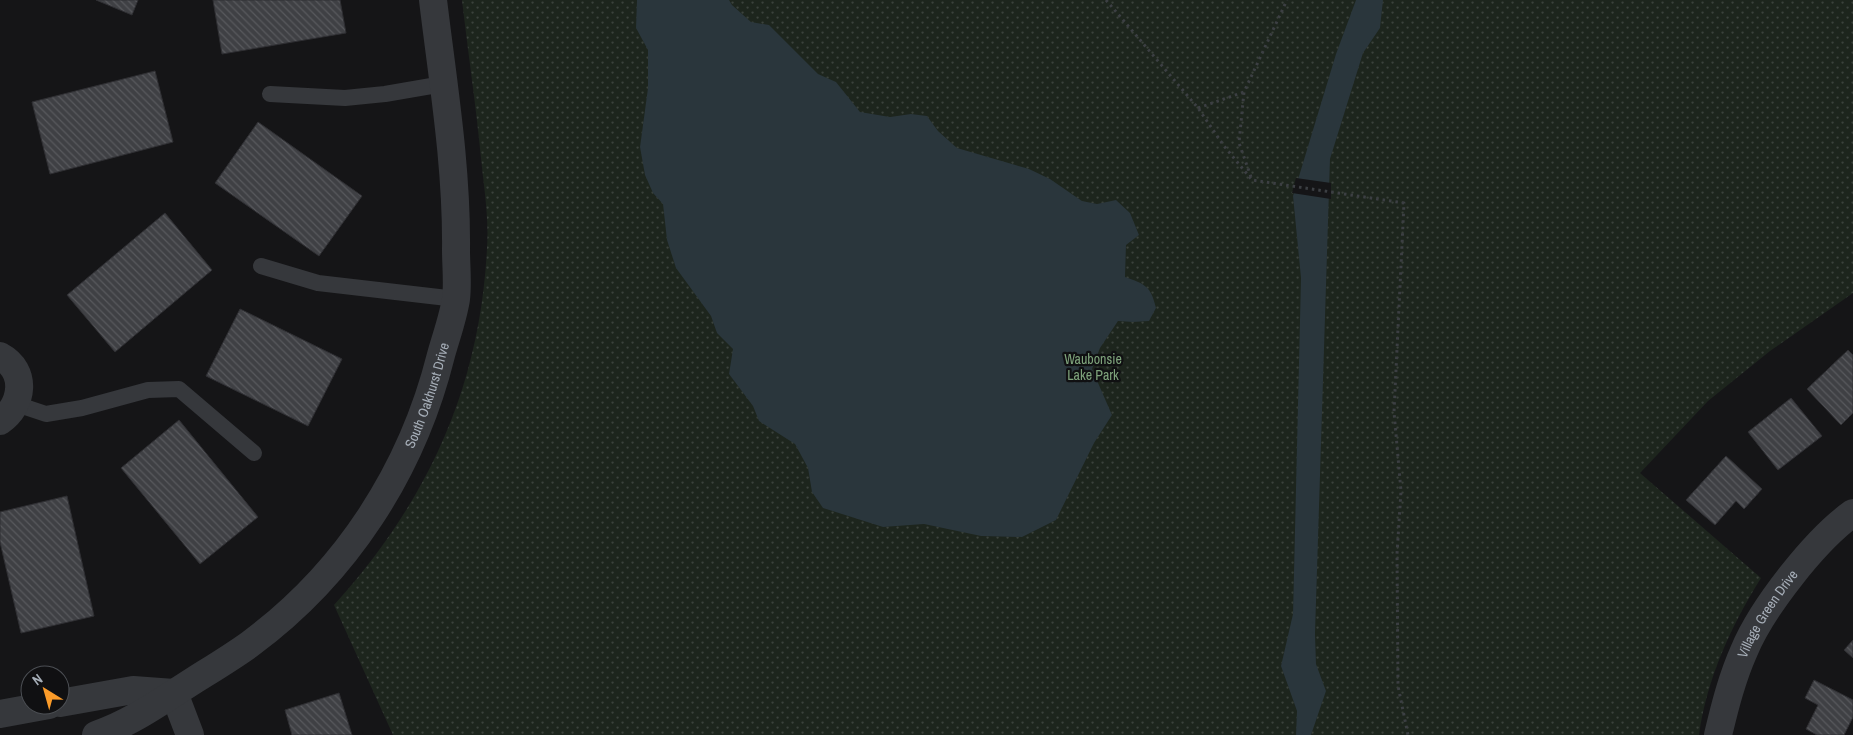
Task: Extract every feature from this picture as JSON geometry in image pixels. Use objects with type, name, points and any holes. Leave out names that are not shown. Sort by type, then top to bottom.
[{"type":"street","name":"South Oakhurst Drive","points":[[96,735],[124,725],[249,645],[289,612],[327,574],[358,536],[385,496],[412,444],[436,378],[456,299],[457,217],[433,0]]},
{"type":"street","points":[[0,356],[14,369],[19,380],[20,392],[8,412]]},
{"type":"street","name":"Village Green Drive","points":[[1718,735],[1728,693],[1744,649],[1797,568],[1819,544],[1853,513]]},
{"type":"street","points":[[70,701],[133,690],[174,692],[190,735]]},
{"type":"street","points":[[0,714],[20,710]]},
{"type":"lane","points":[[270,94],[345,98],[385,94],[443,84]]},
{"type":"lane","points":[[261,266],[318,283],[456,299]]},
{"type":"lane","points":[[8,412],[46,414],[82,408],[148,390],[179,389],[254,453]]},
{"type":"path","points":[[1106,0],[1198,108],[1224,146],[1252,180],[1404,202],[1394,412],[1401,491],[1397,554],[1398,686],[1408,735]]},
{"type":"path","points":[[1252,180],[1238,143],[1244,92],[1287,0]]},
{"type":"path","points":[[1198,108],[1244,92]]},
{"type":"green space","name":"Waubonsie Lake Park","points":[[462,0],[1853,0],[1853,293],[1770,351],[1708,401],[1640,473],[1761,578],[1730,634],[1714,673],[1699,735],[393,735],[334,605],[367,566],[396,526],[421,484],[443,441],[460,396],[473,349],[482,300],[487,226],[479,138]]},
{"type":"shaded area","points":[[637,0],[729,0],[751,22],[769,25],[818,74],[836,82],[860,112],[890,117],[911,114],[927,116],[938,131],[957,148],[1029,169],[1050,179],[1082,201],[1097,204],[1116,200],[1130,213],[1139,235],[1126,245],[1125,277],[1142,284],[1149,290],[1156,308],[1149,321],[1118,321],[1100,348],[1092,369],[1112,415],[1094,443],[1056,520],[1022,537],[981,536],[924,524],[883,527],[823,508],[812,492],[808,468],[795,444],[759,421],[753,406],[729,374],[733,349],[717,333],[711,316],[676,268],[667,240],[663,204],[653,193],[645,175],[640,147],[648,88],[648,50],[636,28]]},
{"type":"shaded area","points":[[1356,0],[1383,0],[1380,28],[1363,53],[1330,159],[1315,634],[1316,664],[1326,691],[1311,735],[1296,735],[1297,711],[1281,666],[1293,614],[1301,278],[1293,196],[1336,54]]},
{"type":"pier","points":[[1296,178],[1331,183],[1331,199],[1292,193]]},
{"type":"building","points":[[96,0],[138,0],[132,15]]},
{"type":"building","points":[[213,0],[340,0],[346,33],[222,54]]},
{"type":"building","points":[[155,71],[173,142],[50,174],[32,102]]},
{"type":"building","points":[[258,122],[362,196],[319,256],[215,183]]},
{"type":"building","points":[[165,213],[212,270],[115,352],[67,295]]},
{"type":"building","points":[[240,309],[342,359],[308,426],[206,376]]},
{"type":"building","points":[[1848,350],[1853,355],[1853,413],[1841,425],[1807,389]]},
{"type":"building","points":[[1791,398],[1822,436],[1778,470],[1748,432]]},
{"type":"building","points":[[179,420],[258,517],[200,564],[121,468]]},
{"type":"building","points":[[1726,456],[1762,489],[1744,509],[1736,501],[1715,525],[1686,500]]},
{"type":"building","points":[[67,496],[94,616],[21,633],[0,542],[0,512]]},
{"type":"building","points":[[1853,640],[1853,658],[1844,650]]},
{"type":"building","points":[[1814,680],[1853,700],[1853,717],[1844,735],[1817,735],[1806,729],[1818,705],[1805,698]]},
{"type":"building","points":[[339,693],[352,735],[292,735],[285,710]]}]
